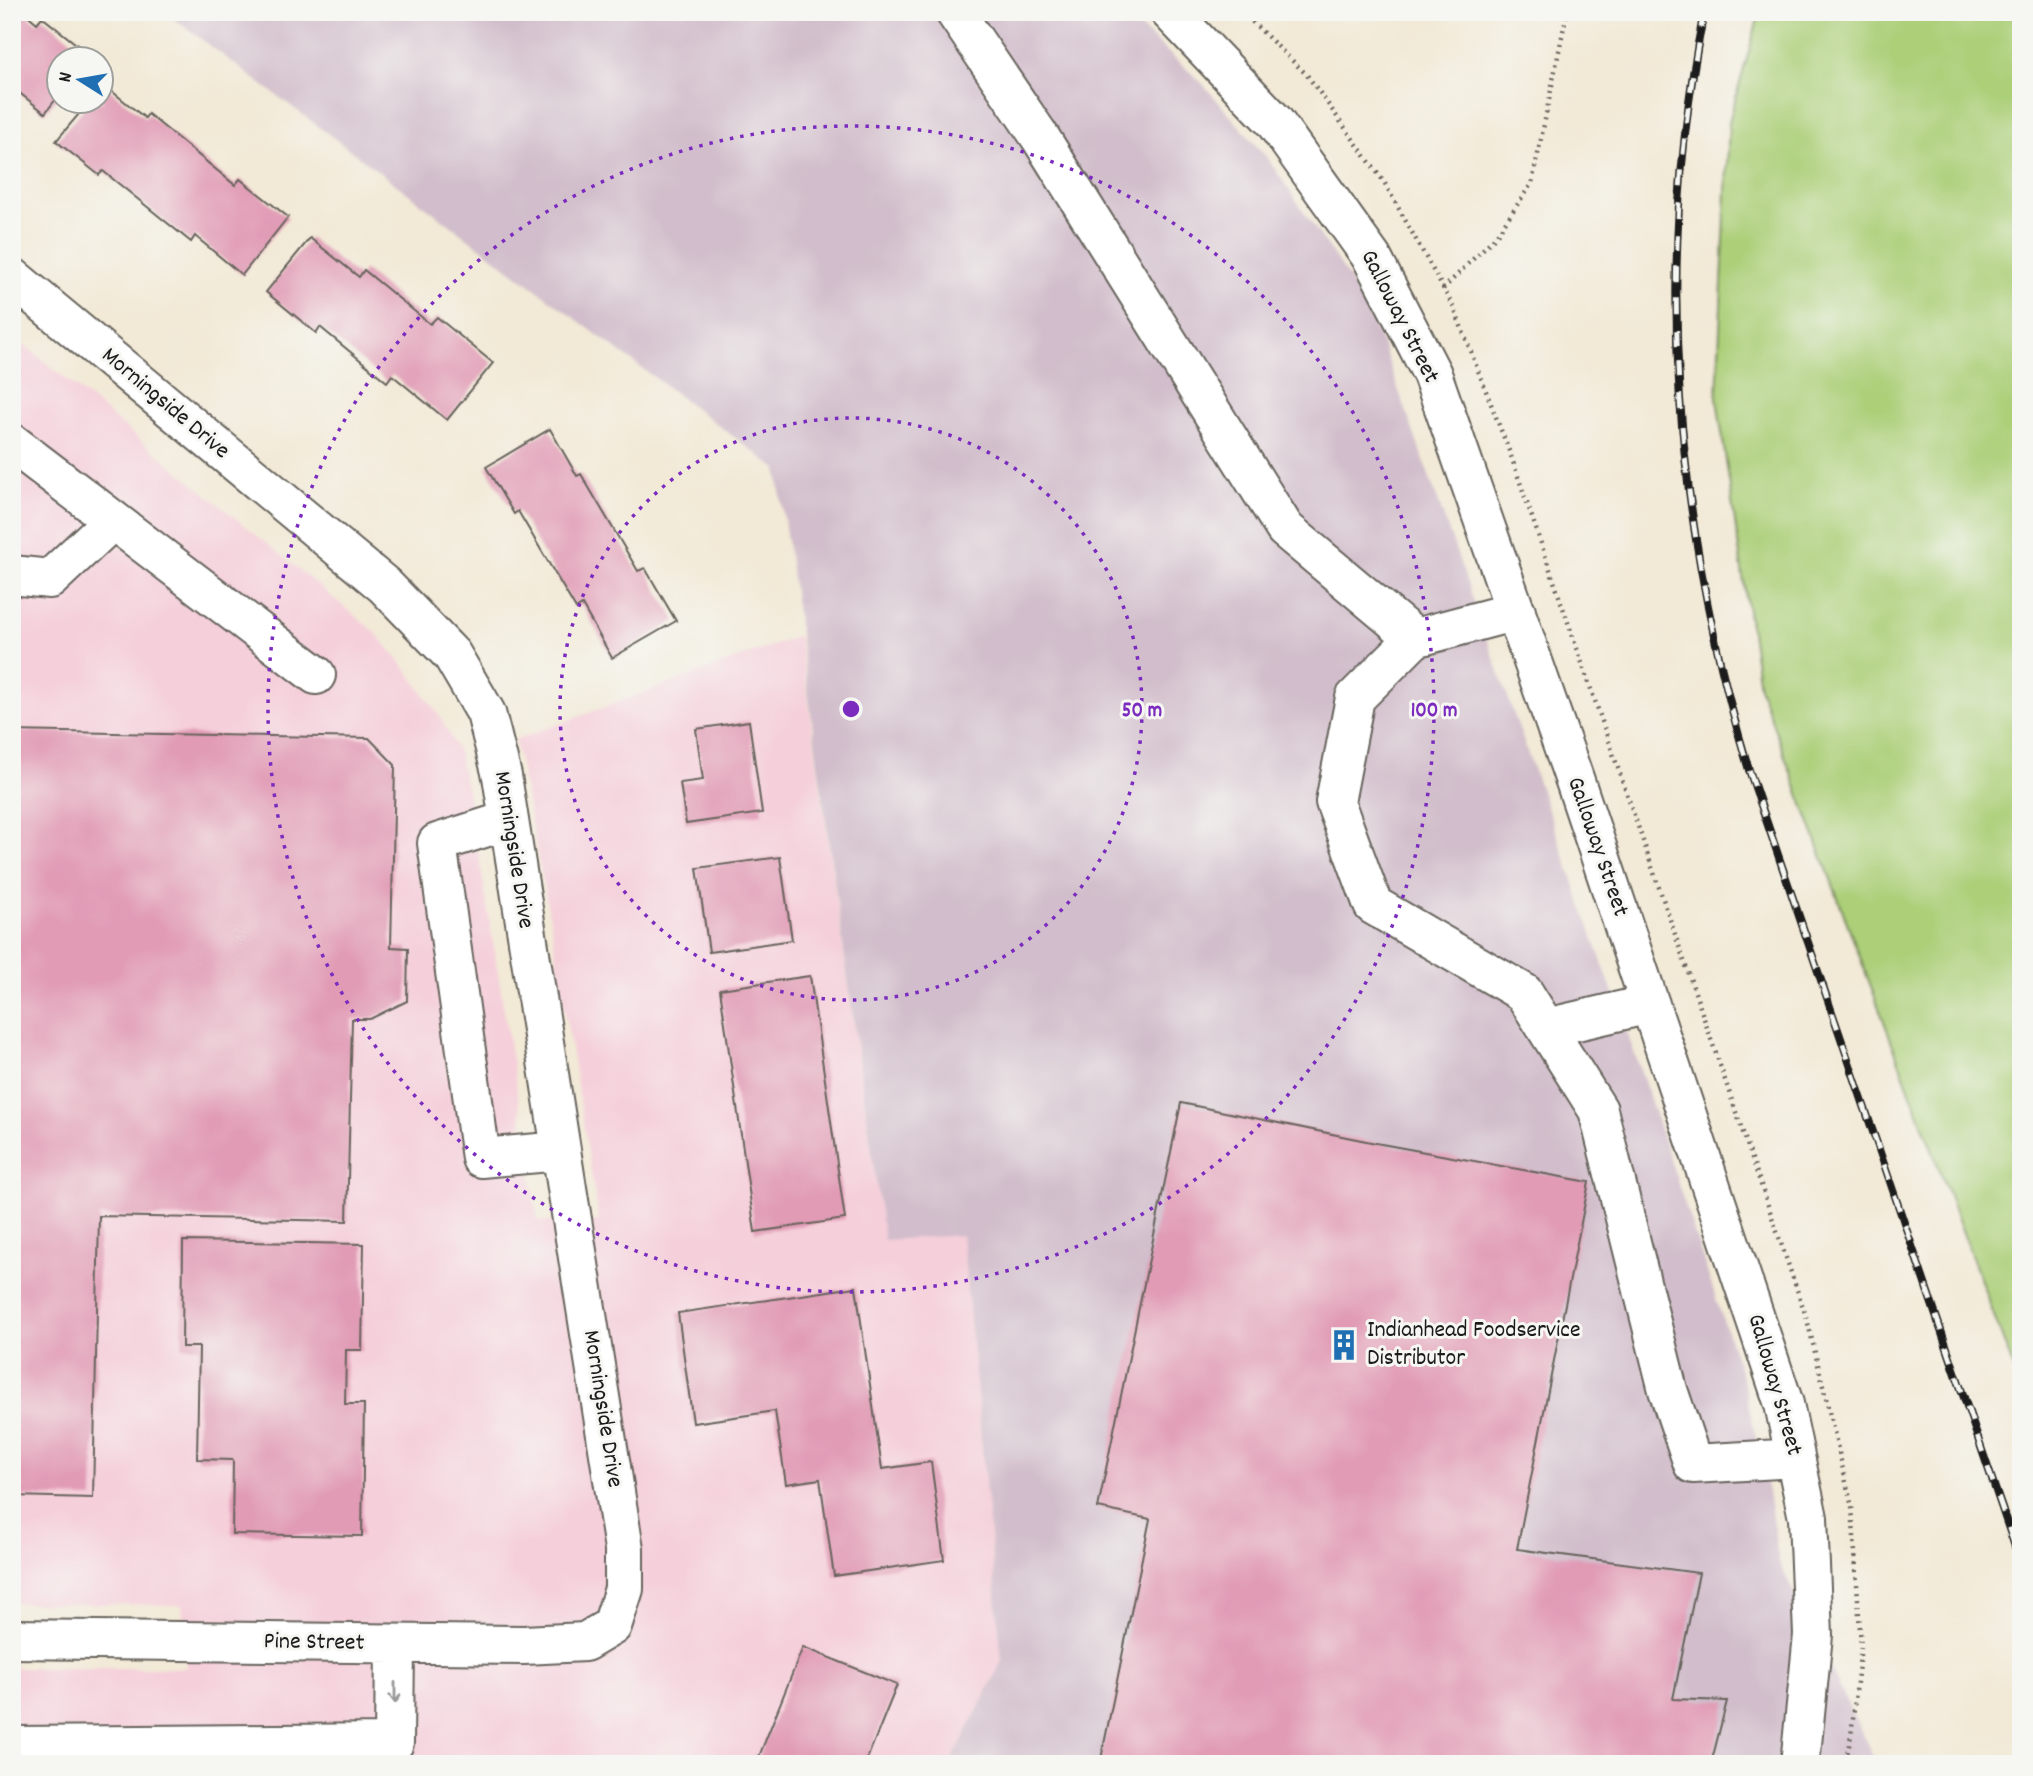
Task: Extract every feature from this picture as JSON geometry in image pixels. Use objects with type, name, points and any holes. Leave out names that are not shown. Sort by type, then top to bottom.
[{"type":"street","points":[[955,12],[1040,137],[1285,529],[1415,638]]},
{"type":"street","name":"Galloway Street","points":[[1189,19],[1274,121],[1372,258],[1432,373],[1516,611],[1784,1404],[1808,1518],[1813,1635],[1800,1764]]},
{"type":"street","name":"Morningside Drive","points":[[12,277],[384,585],[452,655],[486,713],[502,776],[624,1549],[624,1588],[612,1626]]},
{"type":"street","points":[[12,443],[316,675]]},
{"type":"street","points":[[12,575],[50,579],[113,520]]},
{"type":"street","points":[[1516,611],[1415,638],[1356,698],[1335,802],[1373,905],[1524,993],[1598,1110],[1668,1390],[1693,1464],[1795,1458]]},
{"type":"street","points":[[509,820],[437,843],[481,1158],[561,1151]]},
{"type":"street","points":[[1546,1028],[1650,1004]]},
{"type":"street","name":"Pine Street","points":[[12,1639],[524,1645],[585,1642],[612,1626]]},
{"type":"street","points":[[12,1746],[394,1743],[395,1644]]},
{"type":"path","points":[[1242,12],[1307,75],[1384,182],[1443,289],[1496,236],[1532,183],[1567,12]]},
{"type":"shaded area","points":[[165,12],[1118,12],[1141,28],[1202,83],[1268,159],[1347,275],[1379,335],[1640,1069],[1743,1380],[1768,1492],[1779,1562],[1877,1764],[950,1764],[1002,1662],[962,1235],[884,1240],[777,469]]},
{"type":"shaded area","points":[[12,335],[375,632],[407,670],[441,718],[458,752],[472,812],[538,1221],[599,1221],[551,924],[515,740],[799,636],[884,1239],[962,1234],[1002,1662],[950,1764],[12,1764],[12,1668],[186,1668],[182,1605],[12,1603]]},
{"type":"green space","points":[[1760,12],[2021,12],[2021,1388],[1759,687],[1717,399],[1729,122]]},
{"type":"building","points":[[12,12],[24,12],[37,23],[42,17],[79,46],[46,46],[45,113],[12,87]]},
{"type":"building","points":[[116,95],[145,118],[148,114],[235,185],[240,179],[288,217],[242,275],[195,236],[191,242],[103,171],[99,175],[56,141],[77,116],[116,116]]},
{"type":"building","points":[[310,238],[359,277],[364,270],[430,324],[437,317],[493,363],[447,420],[392,375],[387,382],[320,327],[316,333],[266,292]]},
{"type":"building","points":[[550,429],[577,476],[581,474],[638,571],[645,568],[676,621],[612,658],[582,605],[576,609],[518,511],[514,514],[486,467]]},
{"type":"building","points":[[749,721],[762,813],[686,824],[680,783],[703,780],[696,729]]},
{"type":"building","points":[[12,731],[369,738],[395,765],[391,947],[408,948],[407,1001],[370,1019],[352,1019],[347,1221],[99,1216],[93,1498],[12,1496]]},
{"type":"building","points":[[780,857],[792,940],[709,952],[697,868]]},
{"type":"building","points":[[810,976],[845,1219],[755,1232],[720,989]]},
{"type":"building","name":"Indianhead Foodservice Distributor","points":[[1181,1103],[1376,1143],[1589,1182],[1517,1549],[1699,1573],[1673,1699],[1727,1701],[1711,1764],[1100,1764],[1150,1519],[1098,1508]]},
{"type":"building","points":[[183,1241],[364,1244],[362,1350],[346,1350],[345,1404],[364,1404],[362,1536],[232,1534],[233,1460],[197,1459],[199,1347],[182,1347]]},
{"type":"building","points":[[856,1287],[882,1469],[931,1462],[944,1560],[834,1576],[820,1479],[786,1484],[775,1411],[693,1423],[678,1313]]},
{"type":"building","points":[[803,1647],[897,1685],[865,1764],[756,1764]]},
{"type":"railway","points":[[1704,12],[1688,107],[1679,203],[1676,299],[1680,394],[1689,489],[1704,584],[1724,677],[1749,770],[2021,1564]]},
{"type":"place","name":"Indianhead Foodservice Distributor","points":[[1344,1345]]}]
